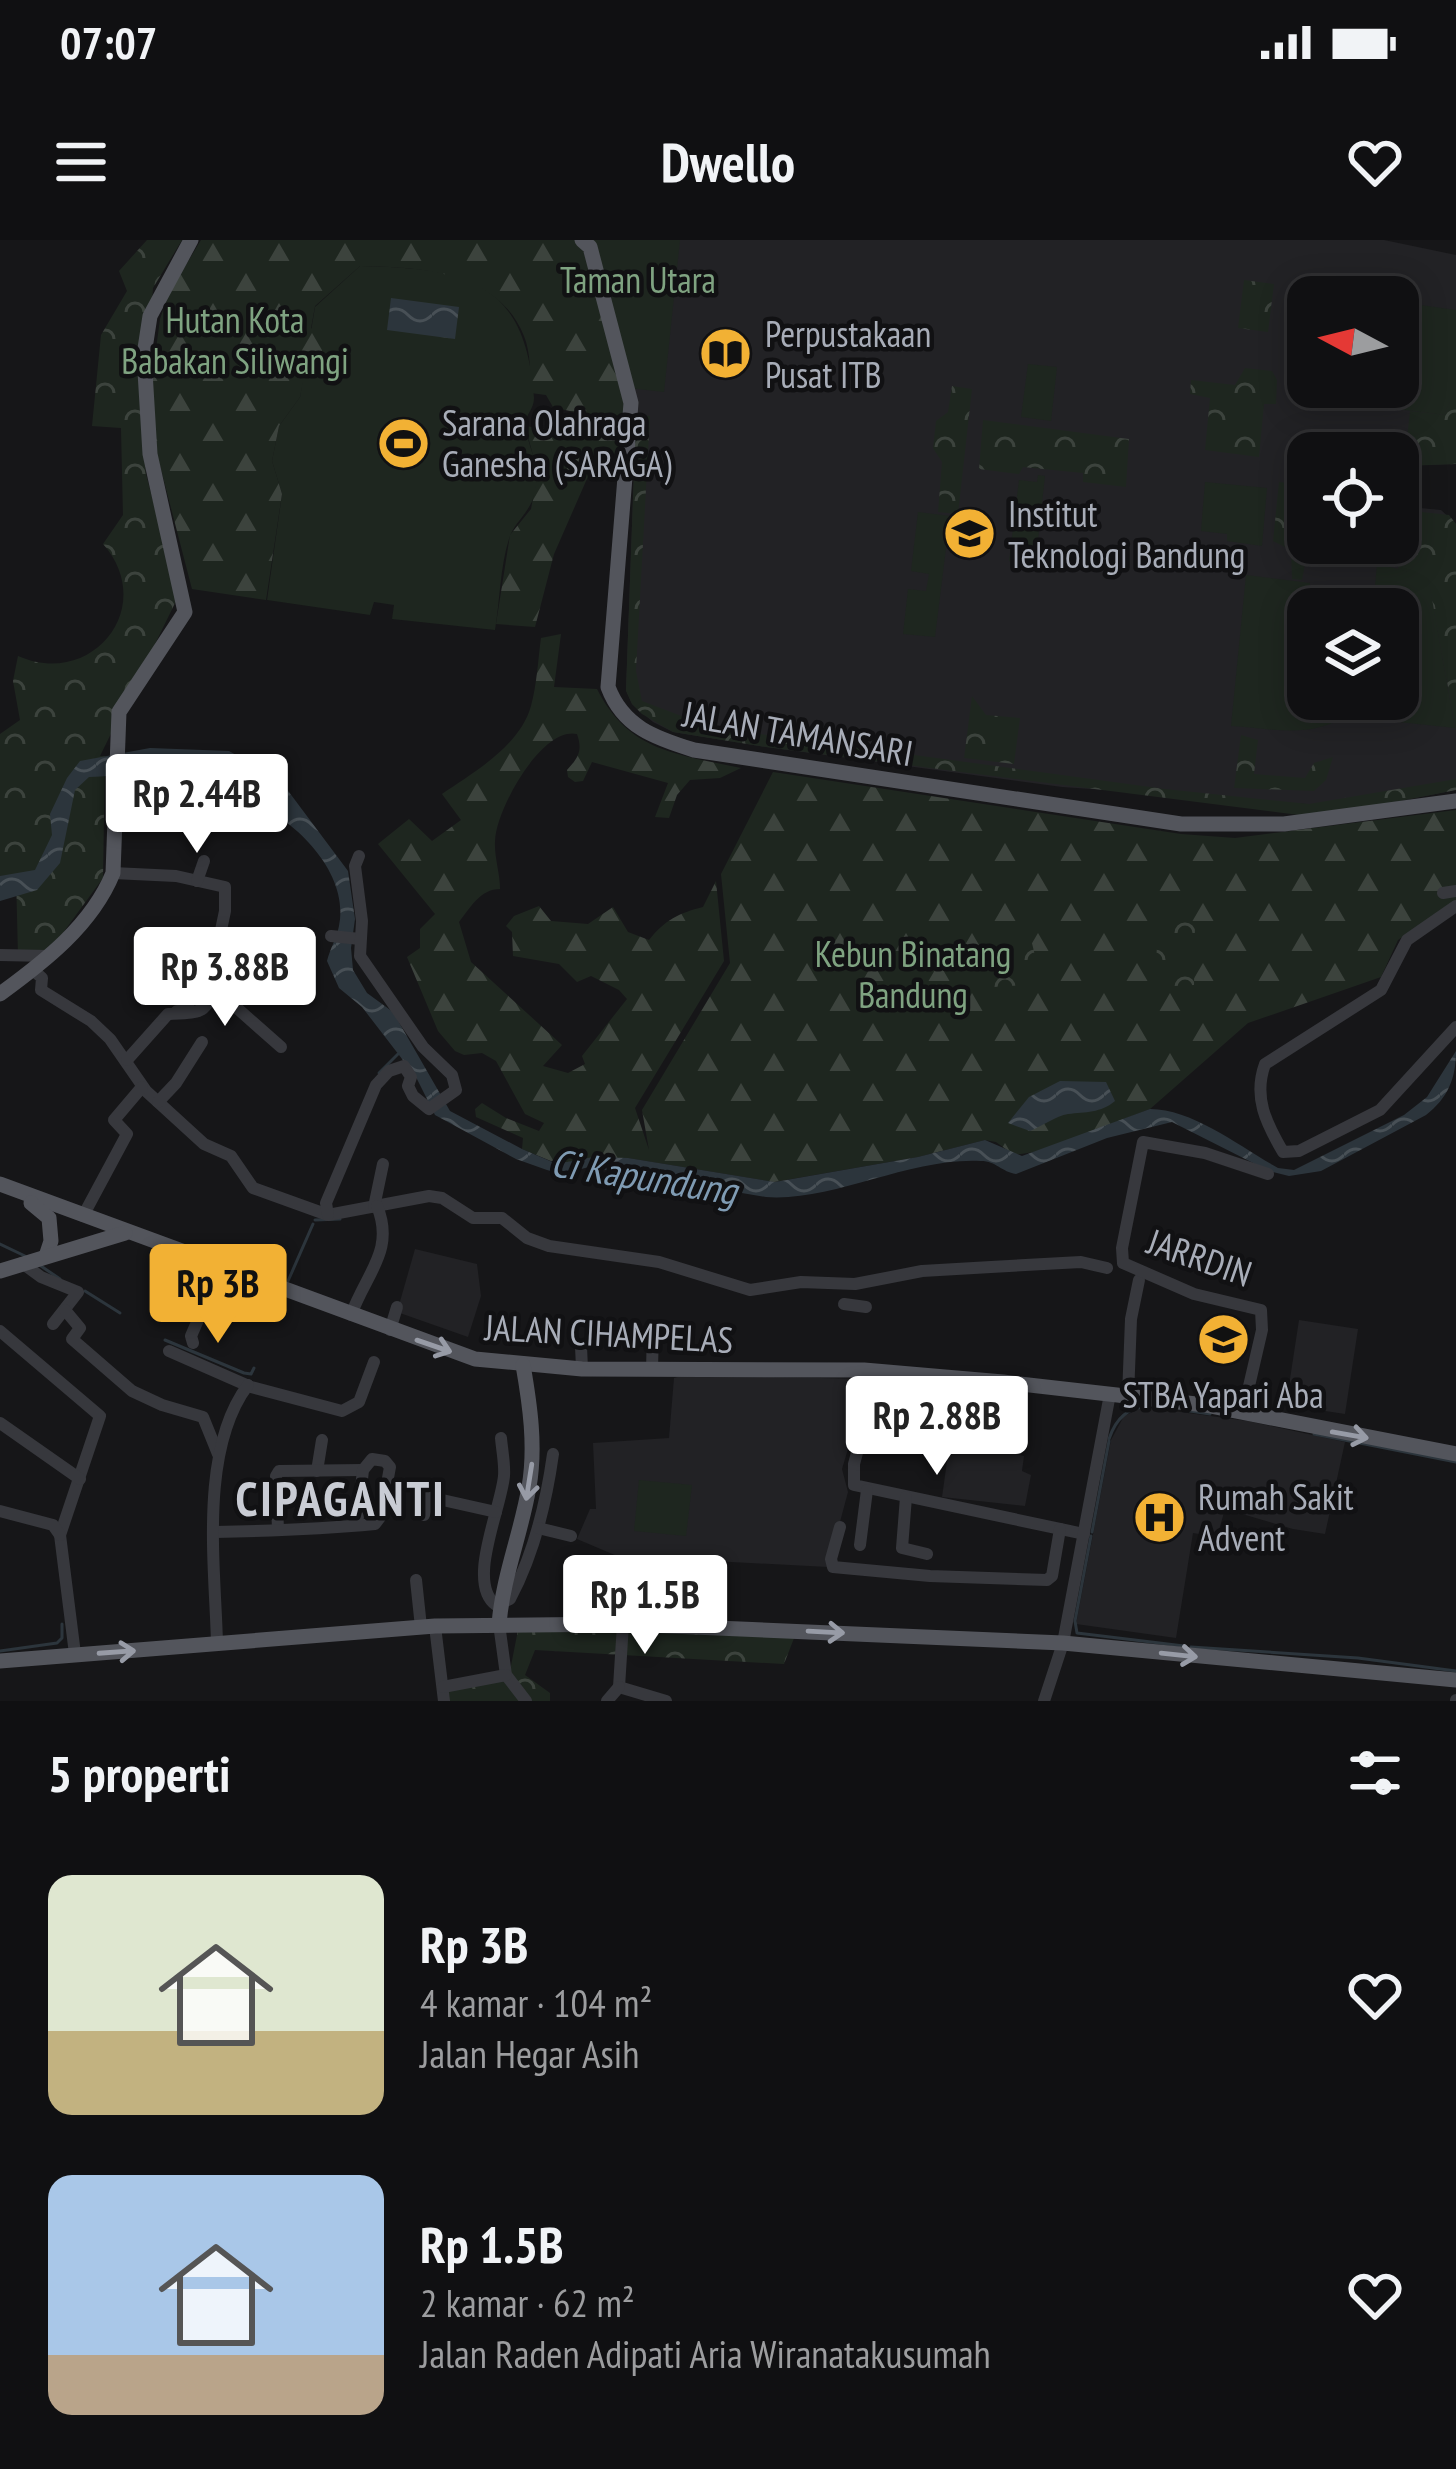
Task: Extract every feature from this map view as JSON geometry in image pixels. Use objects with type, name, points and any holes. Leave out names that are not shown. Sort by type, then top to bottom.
[{"type":"main road","points":[[0,994],[33,970],[88,917],[113,873],[115,742],[123,701],[184,612],[150,454],[144,355],[150,316],[191,240]]},
{"type":"main road","name":"JALAN TAMANSARI","points":[[588,242],[632,403],[608,687],[626,721],[659,739],[694,750],[1181,824],[1284,824],[1456,801]]},
{"type":"main road","name":"JALAN CIHAMPELAS","points":[[0,1188],[461,1355],[523,1366],[582,1369],[878,1371],[1110,1394],[1244,1412],[1456,1454]]},
{"type":"main road","name":"JALAN CIHAMPELAS","points":[[0,1188],[36,1204],[49,1218],[51,1229],[33,1260]]},
{"type":"main road","points":[[0,1271],[128,1233]]},
{"type":"main road","points":[[500,1624],[500,1605],[532,1462],[523,1366]]},
{"type":"main road","points":[[0,1661],[428,1627],[623,1624],[1063,1643],[1456,1680]]},
{"type":"street","points":[[114,817],[165,805],[170,782],[186,784],[186,790],[199,793],[202,785]]},
{"type":"street","points":[[114,817],[162,822]]},
{"type":"street","points":[[321,1213],[373,1084],[404,1066],[412,1077],[408,1086],[412,1096],[430,1108],[456,1090],[452,1075],[423,1047],[360,956],[355,866],[359,856]]},
{"type":"street","points":[[197,881],[204,861]]},
{"type":"street","points":[[113,873],[225,887],[216,954],[226,958],[224,975],[204,1011],[194,1016],[168,1014],[127,1060]]},
{"type":"street","points":[[1456,906],[1407,940],[1381,990],[1264,1064],[1262,1110],[1283,1152],[1299,1151],[1380,1110],[1456,1027]]},
{"type":"street","points":[[332,936],[357,938]]},
{"type":"street","points":[[200,940],[195,958],[224,975],[238,1009],[281,1047]]},
{"type":"street","points":[[0,955],[47,956]]},
{"type":"street","points":[[33,970],[42,978],[40,990],[91,1022],[127,1060],[141,1088],[204,1144],[231,1156],[251,1187],[321,1213],[376,1208],[410,1197],[442,1198],[473,1218],[502,1218],[527,1238],[549,1246],[659,1262],[750,1290],[801,1282],[855,1283],[956,1269],[1081,1262],[1107,1268]]},
{"type":"street","points":[[173,1010],[183,1013],[197,983],[224,975]]},
{"type":"street","points":[[158,1102],[202,1042]]},
{"type":"street","points":[[82,1216],[127,1135],[113,1120],[141,1088]]},
{"type":"street","name":"JARRDIN","points":[[1244,1412],[1262,1330],[1261,1310],[1194,1294],[1124,1263],[1121,1253],[1144,1142],[1205,1153],[1268,1174]]},
{"type":"street","points":[[351,1316],[368,1273],[383,1251],[386,1228],[374,1190],[383,1165]]},
{"type":"street","points":[[33,1260],[41,1277],[78,1292],[52,1324]]},
{"type":"street","points":[[193,1343],[191,1336],[220,1267]]},
{"type":"street","points":[[1128,1396],[1131,1319],[1139,1280]]},
{"type":"street","points":[[855,1283],[855,1305]]},
{"type":"street","points":[[391,1330],[398,1307]]},
{"type":"street","points":[[65,1310],[80,1328],[72,1339],[131,1390],[162,1406],[203,1417],[218,1455]]},
{"type":"street","points":[[652,1370],[653,1329]]},
{"type":"street","points":[[0,1331],[98,1413],[60,1534],[75,1654]]},
{"type":"street","points":[[581,1346],[582,1369]]},
{"type":"street","points":[[169,1351],[295,1402],[350,1410],[359,1402],[374,1362]]},
{"type":"street","points":[[878,1371],[852,1482],[867,1490],[1084,1534]]},
{"type":"street","points":[[217,1643],[218,1455],[227,1422],[248,1385]]},
{"type":"street","points":[[1044,1701],[1063,1643],[1110,1394]]},
{"type":"street","points":[[0,1423],[80,1479]]},
{"type":"street","points":[[501,1438],[504,1478],[483,1570],[484,1590],[490,1601],[500,1605],[511,1599],[519,1583],[538,1528],[554,1454]]},
{"type":"street","points":[[317,1471],[322,1440]]},
{"type":"street","points":[[215,1532],[357,1526],[380,1520],[390,1467],[386,1461],[374,1459],[363,1470],[357,1526]]},
{"type":"street","points":[[278,1530],[277,1473],[363,1470]]},
{"type":"street","points":[[860,1545],[867,1490]]},
{"type":"street","points":[[424,1515],[428,1497],[496,1512]]},
{"type":"street","points":[[906,1497],[902,1548],[927,1554]]},
{"type":"street","points":[[0,1511],[53,1525],[60,1534]]},
{"type":"street","points":[[538,1528],[571,1537]]},
{"type":"street","points":[[841,1528],[833,1567],[1047,1580],[1052,1576],[1060,1529]]},
{"type":"street","points":[[416,1580],[444,1694],[506,1676]]},
{"type":"street","points":[[500,1624],[506,1676],[526,1701]]},
{"type":"street","points":[[607,1701],[619,1687],[623,1624]]},
{"type":"street","points":[[619,1687],[666,1701]]},
{"type":"shaded area","name":"Institut Teknologi Bandung","points":[[600,240],[1384,240],[1456,255],[1456,464],[1419,467],[1419,432],[1287,432],[1287,564],[1419,564],[1419,507],[1441,510],[1456,524],[1456,790],[1364,808],[1062,787],[673,732],[632,704],[626,690],[636,415]]},
{"type":"shaded area","points":[[415,1249],[477,1264],[481,1296],[468,1337],[397,1312]]},
{"type":"shaded area","points":[[1299,1320],[1358,1329],[1345,1414],[1286,1405]]},
{"type":"shaded area","points":[[674,1378],[869,1379],[842,1469],[848,1492],[828,1567],[617,1556],[577,1539],[590,1509],[596,1509],[593,1443],[669,1438]]},
{"type":"shaded area","name":"Rumah Sakit Advent","points":[[1143,1407],[1248,1421],[1345,1442],[1325,1534],[1225,1509],[1217,1537],[1193,1533],[1176,1638],[1076,1624],[1111,1440],[1124,1416]]},
{"type":"shaded area","points":[[950,1440],[1024,1456],[1022,1471],[1031,1475],[1025,1506],[942,1497]]},
{"type":"green space","points":[[147,240],[182,240],[153,288],[143,438],[146,474],[178,597],[100,756],[105,756],[103,878],[57,941],[46,950],[18,955],[16,875],[0,876],[0,734],[20,720],[13,681],[18,656],[45,663],[71,661],[109,636],[120,615],[123,592],[118,568],[103,544],[123,515],[121,428],[92,426],[101,335],[127,291],[119,271]]},
{"type":"green space","name":"Hutan Kota Babakan Siliwangi","points":[[201,240],[577,240],[625,401],[619,460],[605,458],[593,465],[554,554],[535,627],[496,624],[510,535],[531,509],[538,473],[525,426],[546,429],[548,424],[583,431],[586,415],[553,407],[546,395],[531,393],[524,336],[496,298],[455,277],[407,268],[360,266],[315,306],[311,328],[323,342],[321,358],[305,372],[300,397],[279,426],[272,461],[282,494],[266,600],[192,589],[157,454],[151,388],[160,319],[169,293]]},
{"type":"green space","name":"Taman Utara","points":[[591,240],[680,240],[664,392],[629,388]]},
{"type":"green space","name":"Sarana Olahraga Ganesha (SARAGA)","points":[[360,266],[460,278],[504,305],[518,328],[529,359],[534,398],[525,425],[537,482],[530,505],[509,539],[495,630],[392,619],[394,605],[374,602],[370,615],[267,600],[282,494],[272,461],[279,426],[300,397],[315,307]]},
{"type":"green space","points":[[1244,280],[1274,284],[1268,332],[1238,328]]},
{"type":"green space","points":[[1419,305],[1456,310],[1456,390],[1444,415],[1390,408],[1419,408]]},
{"type":"green space","points":[[1028,364],[1057,367],[1051,421],[1021,417]]},
{"type":"green space","points":[[1245,368],[1272,371],[1277,380],[1276,404],[1264,404],[1259,457],[1205,450],[1210,398],[1190,394],[1191,380],[1235,385]]},
{"type":"green space","points":[[952,386],[972,389],[958,514],[938,512],[942,462],[933,448],[936,421],[948,412]]},
{"type":"green space","points":[[1456,390],[1456,464],[1419,465],[1419,432],[1408,432],[1410,411],[1444,415]]},
{"type":"green space","points":[[636,415],[650,416],[636,671],[642,701],[705,725],[1165,789],[1309,804],[1456,779],[1456,790],[1299,815],[673,732],[642,714],[626,691]]},
{"type":"green space","points":[[983,420],[1129,439],[1126,487],[1083,482],[1083,473],[1023,467],[1019,474],[979,469]]},
{"type":"green space","points":[[1038,475],[1045,476],[1036,558],[1015,555],[1014,562],[1009,561],[1019,480],[1037,482]]},
{"type":"green space","points":[[1205,482],[1267,488],[1262,546],[1201,531]]},
{"type":"green space","points":[[1279,482],[1287,483],[1287,548],[1273,541]]},
{"type":"green space","points":[[918,512],[950,516],[935,637],[903,634],[908,589],[926,591],[929,574],[911,571]]},
{"type":"green space","points":[[1419,512],[1449,515],[1456,524],[1456,731],[1428,577],[1398,569],[1399,564],[1419,564]]},
{"type":"green space","points":[[1291,564],[1305,564],[1302,580],[1292,579]]},
{"type":"green space","points":[[1377,564],[1428,576],[1455,728],[1380,720],[1419,720],[1419,588],[1375,588]]},
{"type":"green space","points":[[1246,575],[1310,583],[1310,588],[1287,588],[1287,720],[1339,720],[1309,729],[1231,726]]},
{"type":"green space","name":"Kebun Binatang Bandung","points":[[561,634],[554,687],[597,689],[624,726],[640,738],[676,753],[741,768],[720,778],[690,780],[677,795],[669,818],[655,817],[668,783],[592,762],[583,781],[575,782],[567,770],[578,754],[579,740],[577,734],[563,735],[523,772],[503,810],[495,841],[500,889],[481,896],[459,922],[471,962],[562,1045],[543,1066],[568,1073],[585,1064],[582,1056],[627,999],[591,976],[577,982],[559,964],[513,956],[512,932],[506,926],[514,916],[539,906],[551,921],[588,924],[613,907],[628,932],[649,940],[673,918],[703,907],[716,881],[724,961],[635,1108],[649,1150],[642,1110],[730,963],[721,874],[773,772],[1181,834],[1235,838],[1456,810],[1456,900],[1398,940],[1381,977],[1248,1023],[1150,1109],[1040,1151],[1014,1155],[985,1140],[774,1182],[628,1158],[558,1164],[522,1149],[523,1138],[476,1117],[475,1109],[482,1103],[539,1131],[544,1123],[525,1114],[496,1061],[482,1053],[455,1051],[438,1031],[407,957],[420,948],[420,929],[435,914],[378,844],[409,819],[432,841],[461,820],[442,794],[517,734],[531,706],[541,638]]},
{"type":"green space","points":[[972,696],[986,715],[1020,718],[1014,764],[964,758]]},
{"type":"green space","points":[[1241,735],[1258,740],[1254,774],[1305,778],[1314,763],[1333,757],[1326,780],[1314,791],[1234,788]]},
{"type":"green space","points":[[1159,920],[1195,922],[1194,985],[1154,987]]},
{"type":"green space","points":[[1029,931],[1042,984],[993,987],[985,949]]},
{"type":"green space","points":[[639,1480],[692,1485],[686,1536],[634,1531]]},
{"type":"green space","points":[[519,1625],[796,1633],[784,1664],[535,1650],[525,1675],[550,1693],[550,1701],[447,1701],[448,1689],[509,1676]]},
{"type":"water","points":[[391,298],[459,307],[455,339],[387,330]]},
{"type":"water","name":"Ci Kapundung","points":[[150,748],[229,751],[280,780],[348,871],[355,919],[353,970],[367,993],[393,1012],[450,1111],[557,1164],[593,1157],[628,1158],[775,1182],[985,1140],[1022,1156],[1150,1109],[1183,1115],[1278,1168],[1294,1170],[1404,1115],[1427,1097],[1456,1051],[1452,1079],[1440,1102],[1426,1115],[1321,1171],[1289,1176],[1269,1171],[1172,1122],[1107,1138],[1016,1174],[986,1161],[954,1162],[792,1197],[766,1197],[589,1167],[561,1174],[516,1159],[435,1115],[416,1077],[362,1007],[339,988],[327,961],[340,906],[328,868],[301,835],[252,802],[250,784],[191,772],[89,777],[75,790],[60,863],[37,890],[0,901],[0,876],[35,870],[52,835],[50,814],[80,761]]},
{"type":"water","points":[[1060,1081],[1106,1082],[1115,1101],[1098,1110],[1063,1115],[1030,1131],[1008,1123],[1029,1097]]},
{"type":"waterway","points":[[379,1073],[398,1054]]},
{"type":"waterway","points":[[315,1220],[340,1219]]},
{"type":"waterway","points":[[288,1281],[313,1224]]},
{"type":"waterway","points":[[0,1244],[25,1256]]},
{"type":"waterway","points":[[38,1264],[60,1279]]},
{"type":"waterway","points":[[85,1291],[120,1313]]},
{"type":"waterway","points":[[165,1340],[244,1373],[251,1374],[254,1368]]},
{"type":"waterway","points":[[1109,1439],[1124,1415],[1150,1406]]},
{"type":"waterway","points":[[1190,1411],[1210,1414]]},
{"type":"waterway","points":[[1314,1434],[1456,1462]]},
{"type":"waterway","points":[[1092,1532],[1109,1441]]},
{"type":"waterway","points":[[1091,1536],[1075,1621],[1077,1633],[1184,1646]]},
{"type":"waterway","points":[[0,1651],[57,1643],[62,1624]]},
{"type":"waterway","points":[[1191,1647],[1358,1658],[1456,1671]]},
{"type":"place","name":"Perpustakaan Pusat ITB","points":[[726,354]]},
{"type":"place","name":"Sarana Olahraga Ganesha (SARAGA)","points":[[403,443]]},
{"type":"place","name":"Institut Teknologi Bandung","points":[[969,534]]},
{"type":"place","name":"STBA Yapari Aba","points":[[1223,1339]]},
{"type":"place","name":"Rumah Sakit Advent","points":[[1159,1517]]},
{"type":"district","name":"CIPAGANTI","points":[[341,1498]]}]
